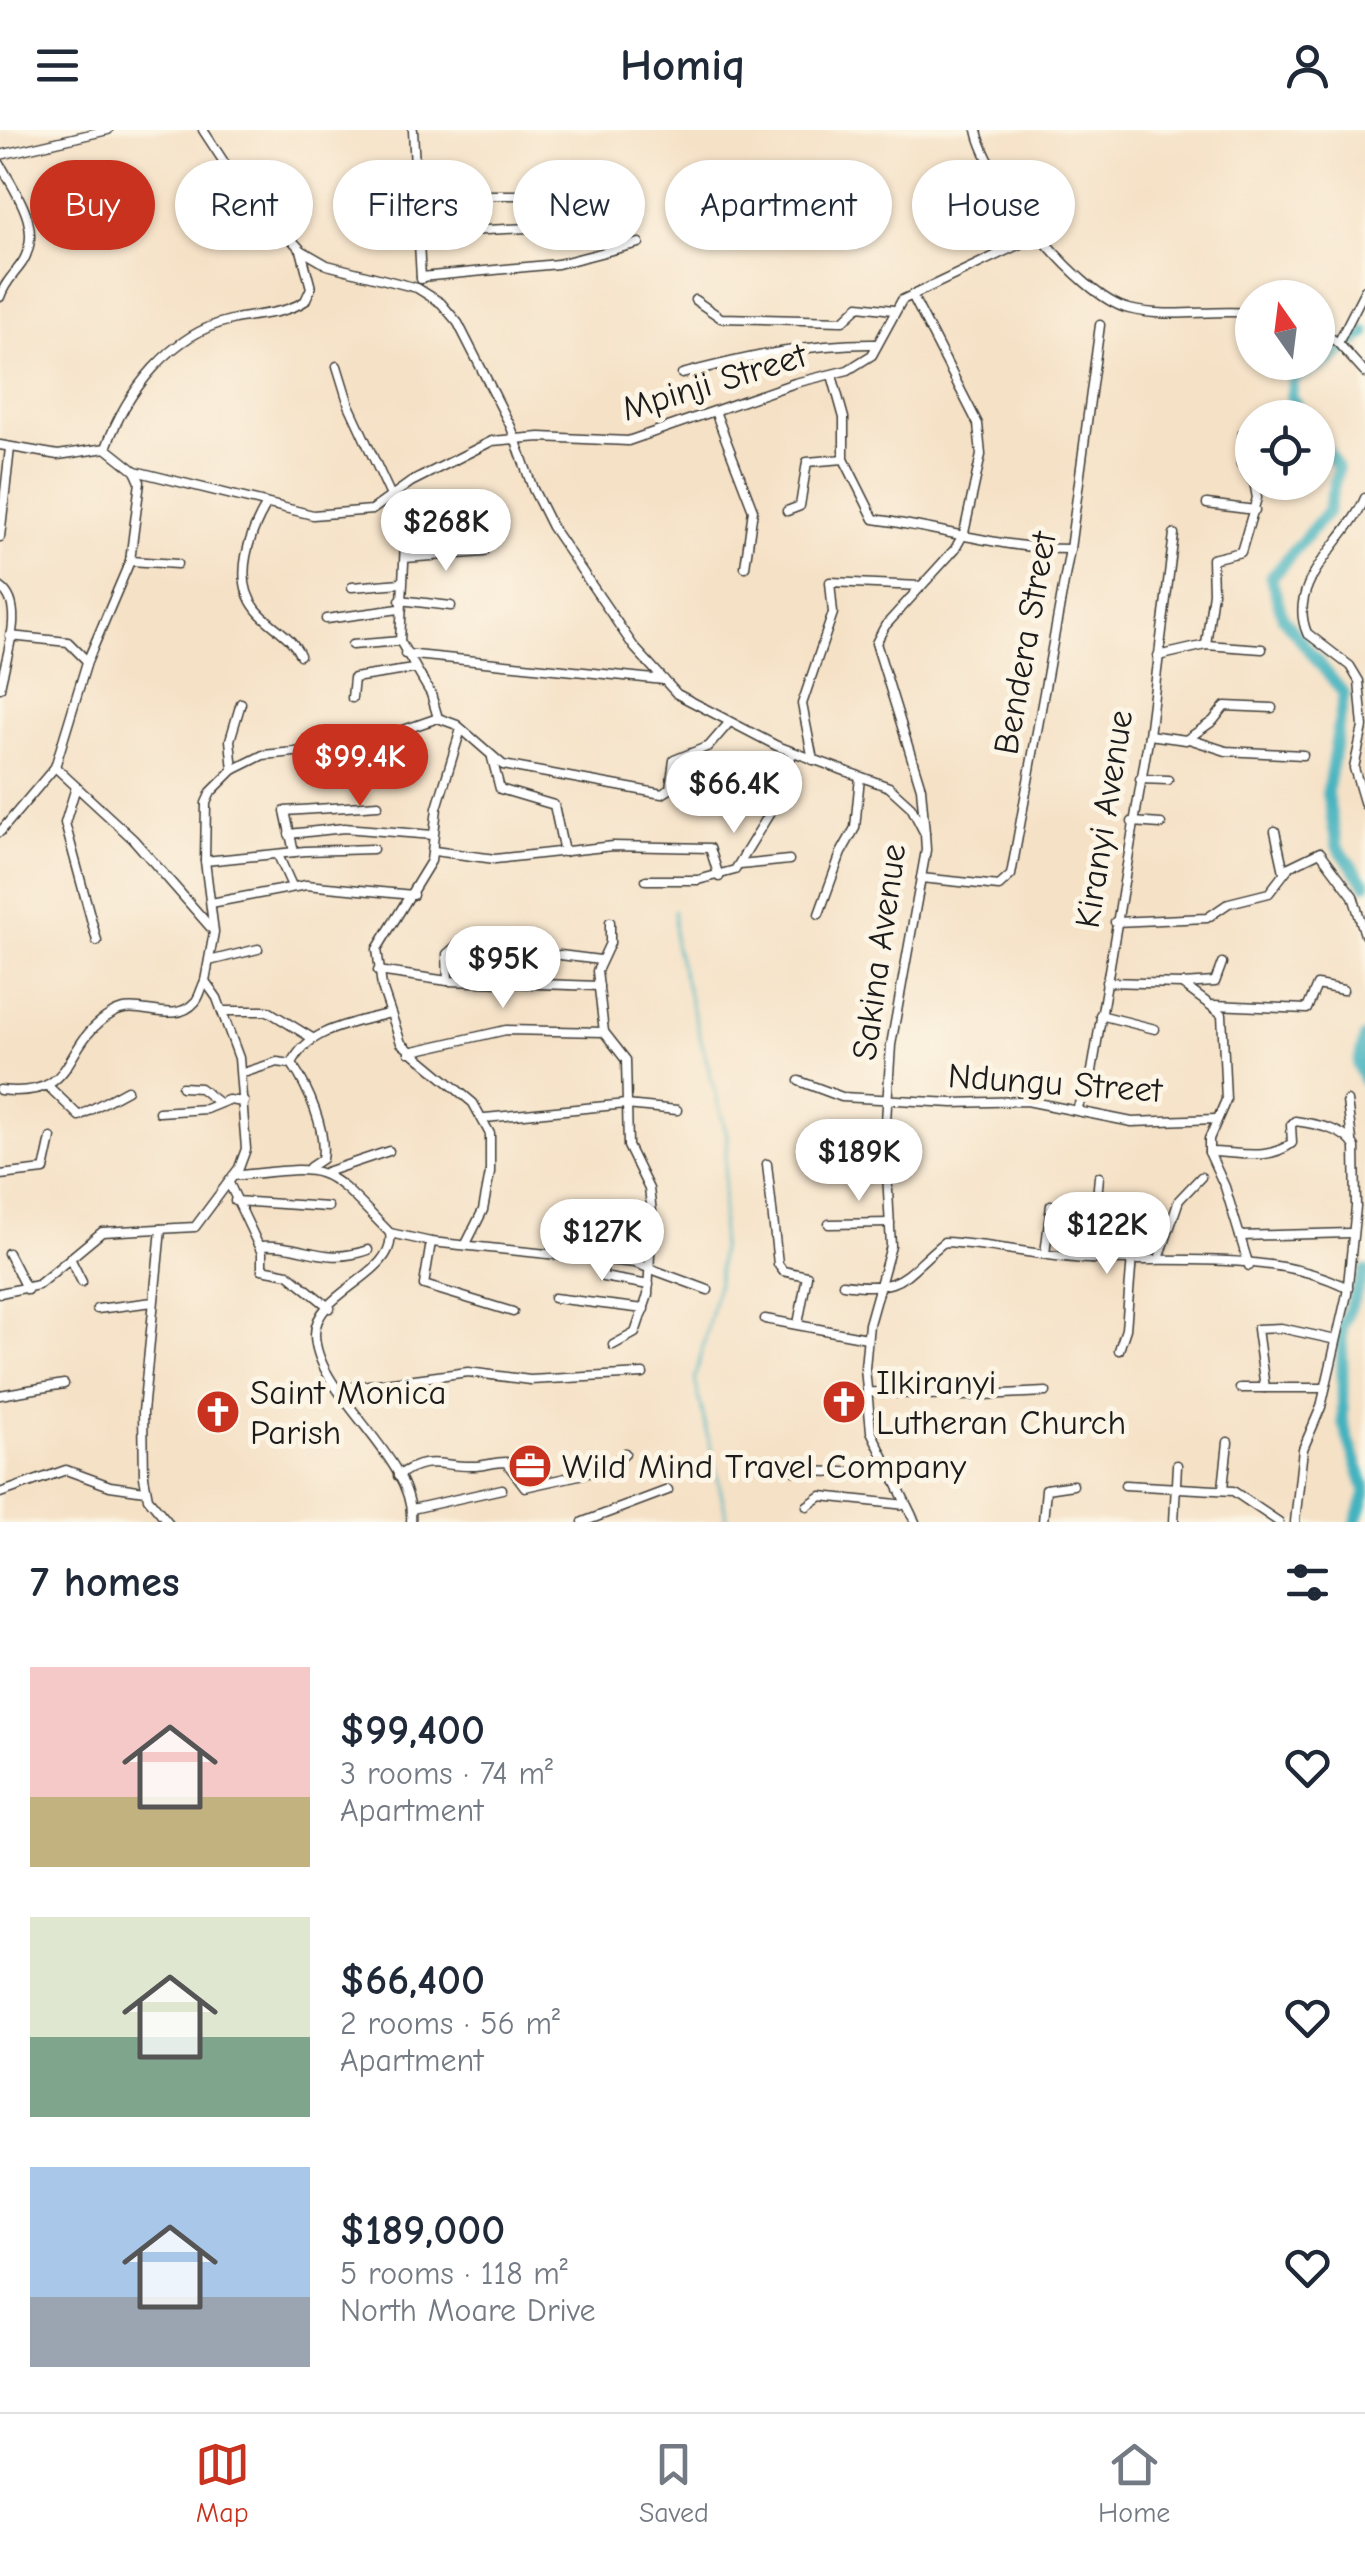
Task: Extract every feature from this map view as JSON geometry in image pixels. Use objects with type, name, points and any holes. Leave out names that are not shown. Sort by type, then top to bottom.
[{"type":"street","points":[[0,156],[108,130]]},
{"type":"street","name":"Sakina Avenue","points":[[203,130],[223,160]]},
{"type":"street","points":[[413,130],[413,160]]},
{"type":"street","points":[[977,130],[990,160]]},
{"type":"street","points":[[0,164],[24,208],[30,238],[23,262],[4,284],[0,297]]},
{"type":"street","points":[[106,448],[121,414],[146,376],[187,339],[228,320],[305,301],[312,288],[301,250]]},
{"type":"street","name":"Sakina Avenue","points":[[301,250],[327,265],[417,288],[441,303],[458,323],[516,438],[533,489],[552,527],[634,646],[676,694],[728,724],[902,797],[924,834],[922,878],[891,1045],[885,1136],[889,1264],[867,1338],[866,1392],[872,1431],[915,1522]]},
{"type":"street","points":[[417,288],[421,277],[418,250]]},
{"type":"street","points":[[421,277],[558,264],[612,250]]},
{"type":"street","name":"Mpinji Street","points":[[135,470],[267,504],[334,516],[372,510],[470,451],[516,438],[628,441],[716,414],[795,382],[832,375],[868,359],[893,310],[912,295],[1014,250]]},
{"type":"street","points":[[1056,250],[1089,286],[1124,308],[1167,316],[1235,314]]},
{"type":"street","points":[[1338,343],[1365,290]]},
{"type":"street","points":[[912,295],[980,432],[981,456],[964,533],[879,634],[876,653],[921,788],[924,834]]},
{"type":"street","points":[[695,300],[722,318],[843,321],[859,306],[893,310]]},
{"type":"street","name":"Bendera Street","points":[[922,878],[999,886],[1008,880],[1070,549],[1100,325]]},
{"type":"street","points":[[1335,341],[1365,374]]},
{"type":"street","points":[[682,374],[827,344],[877,344]]},
{"type":"street","points":[[337,366],[349,405],[393,495],[405,558],[399,605],[400,641],[412,669],[431,694],[438,718]]},
{"type":"street","points":[[832,375],[844,418],[844,459],[874,519],[964,533],[1012,548],[1070,549]]},
{"type":"street","points":[[716,414],[753,510],[745,567]]},
{"type":"street","points":[[0,536],[5,447],[58,455],[106,448],[135,470],[141,495],[130,561],[87,662],[55,767],[0,832]]},
{"type":"street","points":[[787,510],[799,509],[807,462],[844,459]]},
{"type":"street","points":[[1365,498],[1348,530],[1308,581],[1302,608],[1307,633],[1354,671],[1365,675]]},
{"type":"street","points":[[1206,646],[1212,558],[1241,552],[1257,500]]},
{"type":"street","points":[[267,504],[248,540],[246,579],[256,609],[285,634],[300,655]]},
{"type":"street","points":[[1207,504],[1255,510]]},
{"type":"street","name":"Kiranyi Avenue","points":[[1077,1110],[1092,1071],[1148,736],[1174,534]]},
{"type":"street","points":[[405,558],[484,552]]},
{"type":"street","points":[[130,561],[177,564]]},
{"type":"street","points":[[814,760],[802,704],[834,613],[830,582],[921,586]]},
{"type":"street","points":[[352,587],[401,583]]},
{"type":"street","points":[[0,587],[16,608],[0,688]]},
{"type":"street","points":[[326,619],[399,605],[451,606]]},
{"type":"street","points":[[10,636],[68,642],[87,662]]},
{"type":"street","points":[[352,645],[400,641]]},
{"type":"street","points":[[1158,656],[1206,646],[1262,649]]},
{"type":"street","points":[[405,654],[664,680]]},
{"type":"street","points":[[352,698],[354,678],[412,669]]},
{"type":"street","points":[[1354,671],[1363,710],[1354,768],[1365,805]]},
{"type":"street","points":[[233,770],[230,740],[241,703]]},
{"type":"street","points":[[1190,739],[1225,706],[1272,708]]},
{"type":"street","points":[[0,1090],[32,1092],[49,1087],[108,1015],[126,1008],[166,1013],[185,1010],[196,1002],[214,932],[205,862],[206,803],[233,770],[263,756],[318,748],[348,737],[386,736],[438,718],[461,729],[492,758],[512,768],[662,794],[670,789],[674,760],[710,746],[728,724]]},
{"type":"street","points":[[461,729],[433,834],[434,851],[413,894],[380,939],[378,971],[390,1013],[410,1052],[485,1118],[492,1148],[490,1173],[482,1210],[466,1244]]},
{"type":"street","points":[[1148,736],[1190,739],[1226,751],[1303,755]]},
{"type":"street","points":[[740,865],[768,816],[793,752]]},
{"type":"street","points":[[492,758],[500,790],[554,805],[564,852]]},
{"type":"street","points":[[55,767],[133,839],[214,932]]},
{"type":"street","points":[[819,914],[841,853],[855,828],[860,777]]},
{"type":"street","points":[[1140,779],[1168,780]]},
{"type":"street","points":[[76,786],[65,822],[97,941]]},
{"type":"street","points":[[294,852],[285,811],[378,805]]},
{"type":"street","points":[[1132,822],[1161,824]]},
{"type":"street","points":[[289,834],[356,828],[433,834]]},
{"type":"street","points":[[1275,832],[1284,872]]},
{"type":"street","points":[[434,851],[495,859],[612,846],[710,848],[719,876]]},
{"type":"street","points":[[205,862],[294,852],[372,849]]},
{"type":"street","points":[[278,854],[292,886]]},
{"type":"street","points":[[1115,922],[1207,918],[1229,904],[1269,893],[1284,872],[1310,855],[1325,855],[1353,896],[1365,935]]},
{"type":"street","points":[[646,880],[719,876],[740,865],[790,860]]},
{"type":"street","points":[[210,903],[241,900],[292,886],[413,894]]},
{"type":"street","points":[[610,922],[610,943],[600,960],[604,1032],[626,1057],[630,1155],[649,1189],[651,1234],[644,1308],[635,1333],[613,1345]]},
{"type":"street","points":[[448,981],[447,954],[456,946],[530,955]]},
{"type":"street","points":[[209,961],[258,948]]},
{"type":"street","points":[[560,955],[600,960]]},
{"type":"street","points":[[1106,982],[1215,982],[1222,963]]},
{"type":"street","points":[[378,971],[448,981],[599,986]]},
{"type":"street","points":[[0,1293],[27,1290],[102,1232],[196,1228],[244,1160],[242,1073],[222,1011],[204,981]]},
{"type":"street","points":[[1182,984],[1202,1001],[1214,1005],[1307,1008],[1317,985],[1343,990]]},
{"type":"street","points":[[1214,1005],[1226,1029],[1226,1100],[1216,1118],[1209,1152],[1249,1266]]},
{"type":"street","points":[[222,1011],[268,1011],[312,1038]]},
{"type":"street","points":[[292,1064],[312,1038],[390,1013]]},
{"type":"street","points":[[1100,1016],[1155,1029]]},
{"type":"street","points":[[410,1052],[496,1031],[604,1032]]},
{"type":"street","points":[[242,1073],[277,1062],[292,1064]]},
{"type":"street","points":[[292,1064],[310,1096],[323,1144],[322,1158],[310,1167]]},
{"type":"street","name":"Ndungu Street","points":[[800,1081],[842,1096],[890,1096],[953,1103],[1027,1102],[1132,1122],[1216,1118]]},
{"type":"street","points":[[49,1087],[80,1116],[128,1090]]},
{"type":"street","points":[[182,1087],[200,1088],[219,1104]]},
{"type":"street","points":[[1295,1522],[1303,1448],[1325,1388],[1348,1288],[1350,1233],[1356,1202],[1347,1101]]},
{"type":"street","points":[[159,1112],[206,1110],[219,1104],[244,1102]]},
{"type":"street","points":[[485,1118],[626,1105],[678,1110]]},
{"type":"street","points":[[1209,1152],[1266,1155],[1290,1146],[1292,1122],[1300,1121],[1332,1129],[1352,1140]]},
{"type":"street","points":[[0,1175],[41,1172],[51,1138]]},
{"type":"street","points":[[326,1172],[389,1151]]},
{"type":"street","points":[[767,1164],[778,1264],[782,1270],[802,1272],[807,1278],[798,1324]]},
{"type":"street","points":[[230,1179],[310,1167],[326,1172],[346,1186],[390,1232],[430,1242],[650,1267],[708,1290]]},
{"type":"street","points":[[1159,1258],[1180,1200],[1201,1176]]},
{"type":"street","points":[[1091,1260],[1099,1177]]},
{"type":"street","points":[[230,1179],[235,1201],[259,1246],[262,1269],[288,1274],[330,1308]]},
{"type":"street","points":[[235,1201],[328,1206]]},
{"type":"street","points":[[1045,1254],[1052,1205]]},
{"type":"street","points":[[829,1224],[890,1222]]},
{"type":"street","points":[[583,1225],[651,1234]]},
{"type":"street","points":[[162,1229],[143,1412],[145,1492],[168,1522]]},
{"type":"street","points":[[390,1232],[382,1256],[330,1308],[315,1335],[326,1374],[398,1476],[412,1509],[411,1522]]},
{"type":"street","points":[[1240,1236],[1350,1233]]},
{"type":"street","points":[[573,1240],[650,1252]]},
{"type":"street","points":[[430,1242],[423,1280],[428,1288],[513,1312]]},
{"type":"street","points":[[843,1284],[881,1290],[905,1277],[944,1242],[1091,1260],[1159,1258],[1296,1268],[1348,1288]]},
{"type":"street","points":[[259,1246],[284,1246],[339,1259],[368,1250]]},
{"type":"street","points":[[8,1253],[27,1290]]},
{"type":"street","points":[[1119,1350],[1126,1329],[1124,1310],[1132,1257]]},
{"type":"street","points":[[70,1258],[82,1282]]},
{"type":"street","points":[[603,1260],[603,1277],[649,1285]]},
{"type":"street","points":[[554,1298],[644,1308]]},
{"type":"street","points":[[97,1309],[153,1302]]},
{"type":"street","points":[[765,1319],[867,1338]]},
{"type":"street","points":[[1265,1388],[1257,1329],[1280,1328],[1336,1340]]},
{"type":"street","points":[[339,1389],[468,1372],[536,1380],[643,1374]]},
{"type":"street","points":[[0,1396],[64,1384]]},
{"type":"street","points":[[1240,1388],[1325,1388]]},
{"type":"street","points":[[866,1392],[914,1390],[950,1396],[1046,1392]]},
{"type":"street","points":[[1223,1488],[1228,1442]]},
{"type":"street","points":[[398,1476],[418,1463],[447,1459],[472,1466],[506,1462],[524,1487],[606,1469],[625,1453]]},
{"type":"street","points":[[1174,1522],[1178,1465]]},
{"type":"street","points":[[0,1493],[66,1470],[110,1486],[145,1492]]},
{"type":"street","points":[[794,1472],[889,1472]]},
{"type":"street","points":[[1043,1522],[1049,1486],[1073,1485]]},
{"type":"street","points":[[1124,1485],[1223,1488],[1279,1522]]},
{"type":"street","points":[[412,1509],[502,1489]]},
{"type":"street","points":[[583,1522],[611,1518],[668,1490]]},
{"type":"street","points":[[807,1506],[822,1496],[906,1505]]},
{"type":"waterway","points":[[1293,400],[1294,378],[1329,362],[1365,333]]},
{"type":"waterway","points":[[1335,463],[1335,481]]},
{"type":"waterway","points":[[1331,500],[1328,511],[1271,578],[1283,618],[1344,694],[1327,794],[1337,846],[1365,884]]},
{"type":"waterway","points":[[674,911],[675,944],[727,1136],[718,1283],[695,1380],[728,1522]]},
{"type":"waterway","points":[[1365,1037],[1358,1066],[1365,1082]]},
{"type":"waterway","points":[[1365,1271],[1342,1327],[1343,1423],[1365,1489]]},
{"type":"waterway","points":[[1356,1522],[1365,1494]]},
{"type":"place","name":"Ilkiranyi Lutheran Church","points":[[844,1402]]},
{"type":"place","name":"Saint Monica Parish","points":[[218,1412]]},
{"type":"place","name":"Wild Mind Travel Company","points":[[530,1466]]}]
